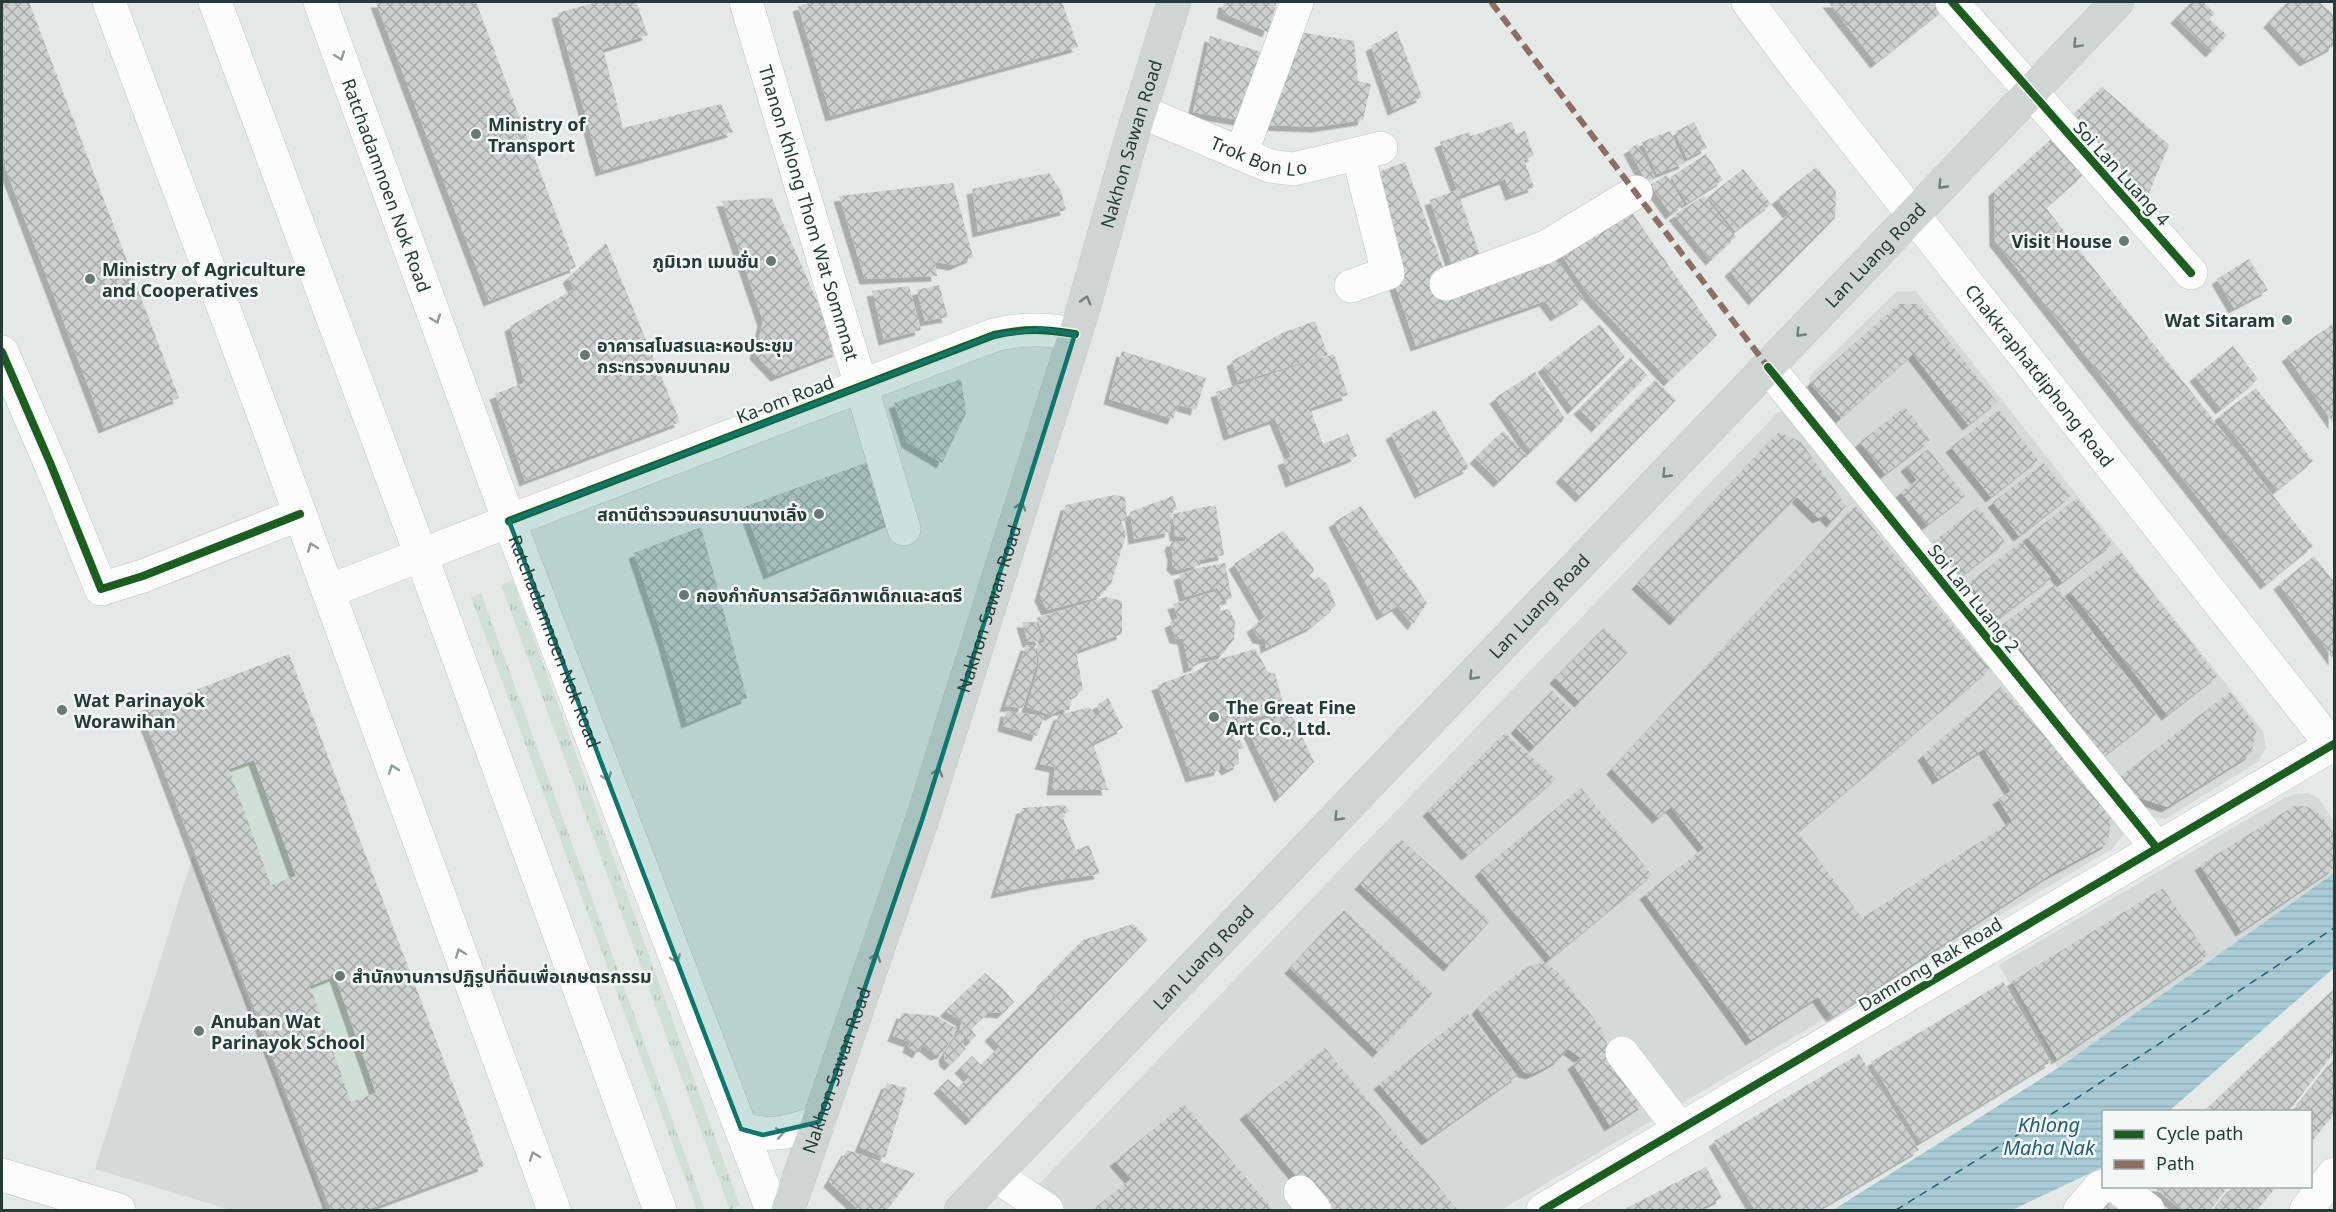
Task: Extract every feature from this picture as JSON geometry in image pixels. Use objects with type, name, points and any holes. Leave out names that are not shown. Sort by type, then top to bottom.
[{"type":"main road","points":[[109,2],[300,513],[554,1210]]},
{"type":"main road","points":[[215,2],[421,555],[660,1210]]},
{"type":"main road","name":"Ratchadamnoen Nok Road","points":[[320,2],[509,520],[772,1210]]},
{"type":"main road","name":"Thanon Khlong Thom Wat Sommnat","points":[[746,2],[904,529]]},
{"type":"main road","name":"Nakhon Sawan Road","points":[[788,1210],[922,820],[1075,334],[1174,2]]},
{"type":"main road","points":[[1241,154],[1297,2]]},
{"type":"main road","name":"Chakkraphatdiphong Road","points":[[1748,2],[1798,69],[2334,746]]},
{"type":"main road","name":"Soi Lan Luang 4","points":[[1952,2],[2191,273]]},
{"type":"main road","name":"Lan Luang Road","points":[[961,1210],[2117,2]]},
{"type":"main road","name":"Trok Bon Lo","points":[[1140,111],[1270,166],[1294,169],[1369,151],[1388,273],[1351,286]]},
{"type":"main road","points":[[1446,284],[1546,247],[1636,192]]},
{"type":"main road","name":"Ka-om Road","points":[[328,591],[994,335],[1019,329],[1041,329],[1075,334]]},
{"type":"main road","points":[[2,352],[101,589],[143,576],[300,513]]},
{"type":"main road","name":"Soi Lan Luang 2","points":[[1768,367],[2157,848]]},
{"type":"main road","name":"Damrong Rak Road","points":[[1543,1210],[2334,746]]},
{"type":"main road","points":[[1622,1053],[1680,1129]]},
{"type":"main road","points":[[741,1129],[763,1135],[785,1133],[819,1122]]},
{"type":"main road","points":[[2306,1210],[2334,1174]]},
{"type":"main road","points":[[2,1175],[119,1210]]},
{"type":"main road","points":[[995,1175],[1047,1210]]},
{"type":"main road","points":[[2080,1210],[2102,1186]]},
{"type":"main road","points":[[2119,1188],[2148,1210]]},
{"type":"highlighted area","points":[[1041,329],[1075,334],[922,820],[819,1122],[763,1135],[741,1129],[509,521],[994,335]]},
{"type":"shaded area","points":[[1897,291],[1916,291],[2263,731],[2266,747],[2258,762],[2165,819],[2144,815],[1808,393],[1810,376]]},
{"type":"shaded area","points":[[1787,411],[2119,821],[2123,835],[2112,849],[1501,1210],[1014,1210],[1778,412]]},
{"type":"shaded area","points":[[2308,793],[2319,799],[2334,822],[2334,873],[2058,1068],[1999,965],[2284,798]]},
{"type":"shaded area","name":"Anuban Wat Parinayok School","points":[[193,855],[327,1210],[231,1210],[95,1169]]},
{"type":"green space","points":[[513,580],[740,1206],[730,1210],[501,585]]},
{"type":"green space","points":[[481,593],[705,1210],[697,1210],[471,597]]},
{"type":"green space","points":[[254,760],[296,876],[271,885],[229,769]]},
{"type":"green space","points":[[335,976],[376,1093],[351,1102],[310,986]]},
{"type":"water","name":"Khlong Maha Nak","points":[[2334,873],[2334,968],[2170,1110],[2102,1110],[2102,1167],[2012,1210],[1833,1210],[2058,1068]]},
{"type":"building","name":"Ministry of Agriculture and Cooperatives","points":[[2,2],[29,2],[179,398],[104,428],[2,159]]},
{"type":"building","name":"Ministry of Transport","points":[[376,2],[476,2],[576,267],[489,301]]},
{"type":"building","points":[[597,2],[636,2],[648,35],[603,49],[623,128],[721,104],[733,132],[601,171],[557,13]]},
{"type":"building","points":[[813,2],[1062,2],[1078,47],[831,116],[798,6]]},
{"type":"building","points":[[1224,2],[1277,2],[1268,32],[1222,13]]},
{"type":"building","points":[[1828,2],[1939,2],[1945,8],[1876,63]]},
{"type":"building","points":[[2191,2],[2203,2],[2215,13],[2209,19],[2227,35],[2211,52],[2176,18]]},
{"type":"building","points":[[2287,2],[2319,2],[2334,15],[2334,46],[2305,61],[2269,22]]},
{"type":"building","points":[[1293,31],[1354,41],[1358,81],[1371,84],[1363,120],[1317,127],[1263,125]]},
{"type":"building","points":[[1397,31],[1422,97],[1393,110],[1371,46]]},
{"type":"building","points":[[1210,36],[1261,52],[1239,120],[1193,112]]},
{"type":"building","points":[[2102,87],[2169,145],[2149,193],[2067,120]]},
{"type":"building","points":[[1512,122],[1516,134],[1525,131],[1534,156],[1524,160],[1534,187],[1511,195],[1505,179],[1459,196],[1484,266],[1456,276],[1430,200],[1457,190],[1440,142],[1469,132],[1471,136]]},
{"type":"building","points":[[1694,122],[1707,148],[1687,158],[1675,132]]},
{"type":"building","points":[[1670,131],[1685,163],[1657,174],[1642,142]]},
{"type":"building","points":[[2052,138],[2083,175],[2046,208],[2313,546],[2266,584],[1995,241],[1994,191]]},
{"type":"building","points":[[1637,144],[1655,177],[1646,181],[1629,149]]},
{"type":"building","points":[[1706,154],[1723,180],[1687,203],[1671,177]]},
{"type":"building","points":[[1405,162],[1446,276],[1551,251],[1584,299],[1556,316],[1545,301],[1416,346],[1395,285],[1403,281],[1379,216],[1390,212],[1376,173]]},
{"type":"building","points":[[1816,167],[1836,192],[1835,218],[1754,300],[1730,271],[1789,213],[1777,199]]},
{"type":"building","points":[[1743,169],[1771,204],[1735,231],[1708,197]]},
{"type":"building","points":[[1049,173],[1061,191],[1066,210],[978,232],[972,189]]},
{"type":"building","points":[[1667,175],[1684,204],[1671,214],[1650,185]]},
{"type":"building","points":[[953,183],[973,257],[954,265],[935,262],[937,276],[865,279],[839,196]]},
{"type":"building","points":[[1704,196],[1736,237],[1711,260],[1674,215]]},
{"type":"building","name":"ภูมิเวท เมนชั่น","points":[[772,198],[839,351],[776,376],[755,354],[763,321],[722,201]]},
{"type":"building","points":[[1626,204],[1717,335],[1669,381],[1589,295],[1557,248]]},
{"type":"building","name":"อาคารสโมสรและหอประชุม กระทรวงคมนาคม","points":[[606,243],[680,422],[525,481],[495,394],[524,383],[510,326],[574,289],[568,278]]},
{"type":"building","points":[[2249,259],[2268,290],[2234,308],[2217,279]]},
{"type":"building","points":[[939,285],[948,317],[925,321],[917,290]]},
{"type":"building","points":[[909,286],[921,330],[884,340],[872,291]]},
{"type":"building","points":[[1899,304],[1919,304],[1997,402],[1968,425],[1913,354],[1841,418],[1810,383]]},
{"type":"building","points":[[1315,321],[1328,355],[1238,382],[1232,361],[1282,333]]},
{"type":"building","points":[[2334,323],[2334,424],[2287,356]]},
{"type":"building","points":[[1600,324],[1625,357],[1573,409],[1543,367]]},
{"type":"building","points":[[2233,346],[2258,379],[2221,409],[2195,376]]},
{"type":"building","points":[[1122,351],[1206,378],[1196,410],[1179,405],[1173,419],[1109,399]]},
{"type":"building","points":[[1334,354],[1348,395],[1310,408],[1323,444],[1348,434],[1357,456],[1291,482],[1283,460],[1291,457],[1275,419],[1229,435],[1216,392]]},
{"type":"building","points":[[1630,358],[1647,375],[1597,427],[1579,409]]},
{"type":"building","points":[[1535,372],[1565,419],[1531,452],[1495,398]]},
{"type":"building","points":[[961,379],[966,413],[942,463],[907,442],[894,403]]},
{"type":"building","points":[[1655,380],[1676,400],[1581,497],[1561,477]]},
{"type":"building","points":[[2256,388],[2313,461],[2277,490],[2219,416]]},
{"type":"building","points":[[1905,407],[1930,440],[1885,474],[1860,442]]},
{"type":"building","points":[[1435,410],[1469,468],[1420,493],[1391,434]]},
{"type":"building","points":[[1999,410],[2038,460],[1991,497],[1951,447]]},
{"type":"building","points":[[1503,431],[1527,455],[1499,482],[1475,458]]},
{"type":"building","points":[[1779,432],[1801,442],[1846,506],[1832,522],[1825,515],[1818,518],[1797,497],[1675,620],[1637,584]]},
{"type":"building","points":[[1928,449],[1965,496],[1927,525],[1901,492],[1917,480],[1906,466]]},
{"type":"building","name":"สถานีตำรวจนครบานนางเลิ้ง","points":[[868,462],[873,487],[882,486],[895,520],[769,574],[744,507]]},
{"type":"building","points":[[2044,463],[2070,496],[2019,536],[1993,502]]},
{"type":"building","points":[[1115,495],[1125,497],[1127,520],[1121,521],[1126,534],[1111,584],[1099,597],[1047,610],[1040,596],[1066,505]]},
{"type":"building","points":[[1173,496],[1177,509],[1172,513],[1170,532],[1134,539],[1130,512]]},
{"type":"building","points":[[2077,498],[2112,544],[2062,582],[2027,537]]},
{"type":"building","points":[[1209,506],[1216,507],[1224,555],[1199,560],[1200,565],[1177,570],[1172,565],[1173,555],[1170,545],[1172,541],[1185,541],[1185,537],[1175,536],[1173,514]]},
{"type":"building","points":[[1361,506],[1427,603],[1413,625],[1397,606],[1382,615],[1334,522]]},
{"type":"building","points":[[1855,506],[1990,669],[1798,832],[1862,918],[2012,821],[1998,799],[2011,791],[1984,749],[1938,779],[1923,755],[2001,687],[2065,758],[2111,817],[2108,843],[2048,876],[1832,1017],[1818,997],[1751,1040],[1645,894],[1704,848],[1671,807],[1658,818],[1612,769]]},
{"type":"building","points":[[1978,507],[2005,542],[1959,578],[1932,543]]},
{"type":"building","name":"กองกำกับการสวัสดิภาพเด็กและสตรี","points":[[701,527],[747,698],[687,723],[634,553]]},
{"type":"building","points":[[1283,531],[1313,567],[1314,571],[1309,575],[1315,580],[1319,577],[1327,584],[1336,606],[1312,626],[1266,648],[1265,639],[1258,638],[1252,627],[1265,617],[1234,564]]},
{"type":"building","points":[[2022,541],[2051,578],[1997,619],[1969,583]]},
{"type":"building","points":[[2121,552],[2217,676],[2167,715],[2070,591]]},
{"type":"building","points":[[2314,556],[2334,582],[2334,660],[2279,584]]},
{"type":"building","points":[[1225,563],[1232,598],[1226,600],[1217,588],[1185,597],[1179,575],[1194,569]]},
{"type":"building","points":[[2055,585],[2156,715],[2104,756],[2002,625]]},
{"type":"building","points":[[1216,591],[1223,602],[1219,605],[1221,611],[1229,609],[1235,622],[1234,639],[1223,654],[1199,659],[1197,665],[1189,668],[1183,639],[1175,638],[1170,623],[1178,618],[1173,604]]},
{"type":"building","points":[[1106,597],[1122,601],[1122,634],[1076,651],[1083,690],[1072,697],[1069,710],[1059,710],[1051,715],[1027,707],[1039,665],[1037,645],[1045,642],[1037,618]]},
{"type":"building","points":[[1022,622],[1036,622],[1042,640],[1028,642]]},
{"type":"building","points":[[1604,628],[1628,652],[1580,702],[1555,678]]},
{"type":"building","points":[[1026,645],[1035,646],[1037,663],[1023,708],[1005,706]]},
{"type":"building","name":"The Great Fine Art Co., Ltd.","points":[[1255,649],[1268,672],[1275,674],[1285,710],[1232,724],[1235,741],[1240,740],[1244,748],[1238,749],[1239,764],[1227,770],[1220,761],[1220,770],[1191,777],[1157,685],[1202,669],[1206,663]]},
{"type":"building","points":[[289,654],[484,1166],[367,1210],[331,1210],[141,711]],"holes":[[[254,760],[296,876],[271,885],[229,769]],[[335,976],[376,1093],[351,1102],[310,986]]]},
{"type":"building","points":[[1552,691],[1571,710],[1535,747],[1516,728]]},
{"type":"building","points":[[2230,692],[2257,728],[2251,754],[2167,807],[2137,797],[2122,775]]},
{"type":"building","points":[[1108,698],[1123,728],[1093,743],[1108,790],[1052,790],[1055,767],[1040,764],[1059,715],[1089,707],[1096,716],[1100,714],[1097,705]]},
{"type":"building","points":[[1006,711],[1044,716],[1037,736],[1003,726]]},
{"type":"building","points":[[1286,712],[1294,719],[1314,762],[1280,797],[1246,726]]},
{"type":"building","points":[[1505,733],[1556,779],[1467,855],[1428,811]]},
{"type":"building","points":[[1581,788],[1652,875],[1551,958],[1480,871]]},
{"type":"building","points":[[1064,805],[1070,811],[1062,815],[1076,850],[1089,845],[1100,874],[996,893],[1022,808]]},
{"type":"building","points":[[2294,806],[2305,806],[2314,810],[2323,818],[2334,835],[2334,868],[2241,931],[2200,865]]},
{"type":"building","points":[[1401,839],[1490,921],[1449,966],[1360,884]]},
{"type":"building","points":[[2163,888],[2208,955],[2057,1059],[2012,981]]},
{"type":"building","points":[[1344,910],[1433,994],[1378,1052],[1290,968]]},
{"type":"building","points":[[1133,924],[1148,939],[1076,1014],[1042,982],[1083,940]]},
{"type":"building","points":[[1546,963],[1557,971],[1604,1032],[1603,1037],[1644,1104],[1610,1126],[1573,1064],[1581,1058],[1568,1049],[1558,1060],[1544,1068],[1531,1074],[1524,1072],[1477,1009],[1523,969],[1535,964]]},
{"type":"building","points":[[985,973],[1014,1002],[1003,1013],[989,1012],[971,1029],[976,1036],[971,1041],[964,1035],[963,1045],[966,1049],[950,1065],[945,1061],[944,1055],[959,1031],[962,1021],[945,1011]]},
{"type":"building","points":[[2003,982],[2051,1062],[1920,1142],[1871,1062]]},
{"type":"building","points":[[1042,984],[1074,1015],[971,1120],[939,1088],[948,1079],[958,1088],[969,1077],[960,1068],[972,1056],[981,1065],[1000,1046],[990,1036]]},
{"type":"building","points":[[2334,989],[2334,1053],[2290,1110],[2205,1110]]},
{"type":"building","points":[[902,1013],[936,1016],[957,1029],[943,1053],[936,1055],[923,1045],[918,1053],[908,1047],[910,1042],[893,1036]]},
{"type":"building","points":[[1467,1013],[1517,1076],[1427,1140],[1379,1084]]},
{"type":"building","points":[[1325,1048],[1457,1209],[1324,1210],[1245,1114]]},
{"type":"building","points":[[1859,1054],[1919,1150],[1818,1210],[1755,1210],[1714,1141]]},
{"type":"building","points":[[2334,1059],[2334,1114],[2312,1142],[2312,1110],[2295,1110]]},
{"type":"building","points":[[887,1083],[907,1088],[885,1158],[860,1147]]},
{"type":"building","points":[[1184,1104],[1273,1210],[1099,1210],[1096,1207],[1131,1179],[1115,1161]]},
{"type":"building","points":[[847,1150],[915,1173],[887,1210],[859,1210],[829,1182]]},
{"type":"building","points":[[1706,1167],[1722,1198],[1698,1210],[1623,1210]]},
{"type":"building","points":[[2154,1188],[2227,1188],[2210,1210],[2182,1210]]},
{"type":"building","points":[[2231,1188],[2275,1188],[2257,1210],[2214,1210]]},
{"type":"building","points":[[2106,1200],[2118,1210],[2098,1210]]},
{"type":"ferry route","points":[[1896,1210],[2071,1102],[2334,928]]},
{"type":"marked path","points":[[1491,2],[1768,367]]},
{"type":"cycle path","points":[[1952,2],[2191,273]]},
{"type":"cycle path","points":[[509,521],[994,335],[1034,330],[1075,334]]},
{"type":"cycle path","points":[[2,352],[101,589],[143,576],[300,514]]},
{"type":"cycle path","points":[[1768,367],[2157,848]]},
{"type":"cycle path","points":[[1543,1210],[2334,744]]},
{"type":"place","name":"Ministry of Transport","points":[[476,134]]},
{"type":"place","name":"Visit House","points":[[2124,241]]},
{"type":"place","name":"ภูมิเวท เมนชั่น","points":[[771,261]]},
{"type":"place","name":"Ministry of Agriculture and Cooperatives","points":[[90,279]]},
{"type":"place","name":"Wat Sitaram","points":[[2287,320]]},
{"type":"place","name":"อาคารสโมสรและหอประชุม กระทรวงคมนาคม","points":[[585,355]]},
{"type":"place","name":"สถานีตำรวจนครบานนางเลิ้ง","points":[[819,514]]},
{"type":"place","name":"กองกำกับการสวัสดิภาพเด็กและสตรี","points":[[684,595]]},
{"type":"place","name":"Wat Parinayok Worawihan","points":[[62,710]]},
{"type":"place","name":"The Great Fine Art Co., Ltd.","points":[[1214,717]]},
{"type":"place","name":"สำนักงานการปฏิรูปที่ดินเพื่อเกษตรกรรม","points":[[340,976]]},
{"type":"place","name":"Anuban Wat Parinayok School","points":[[199,1031]]}]
